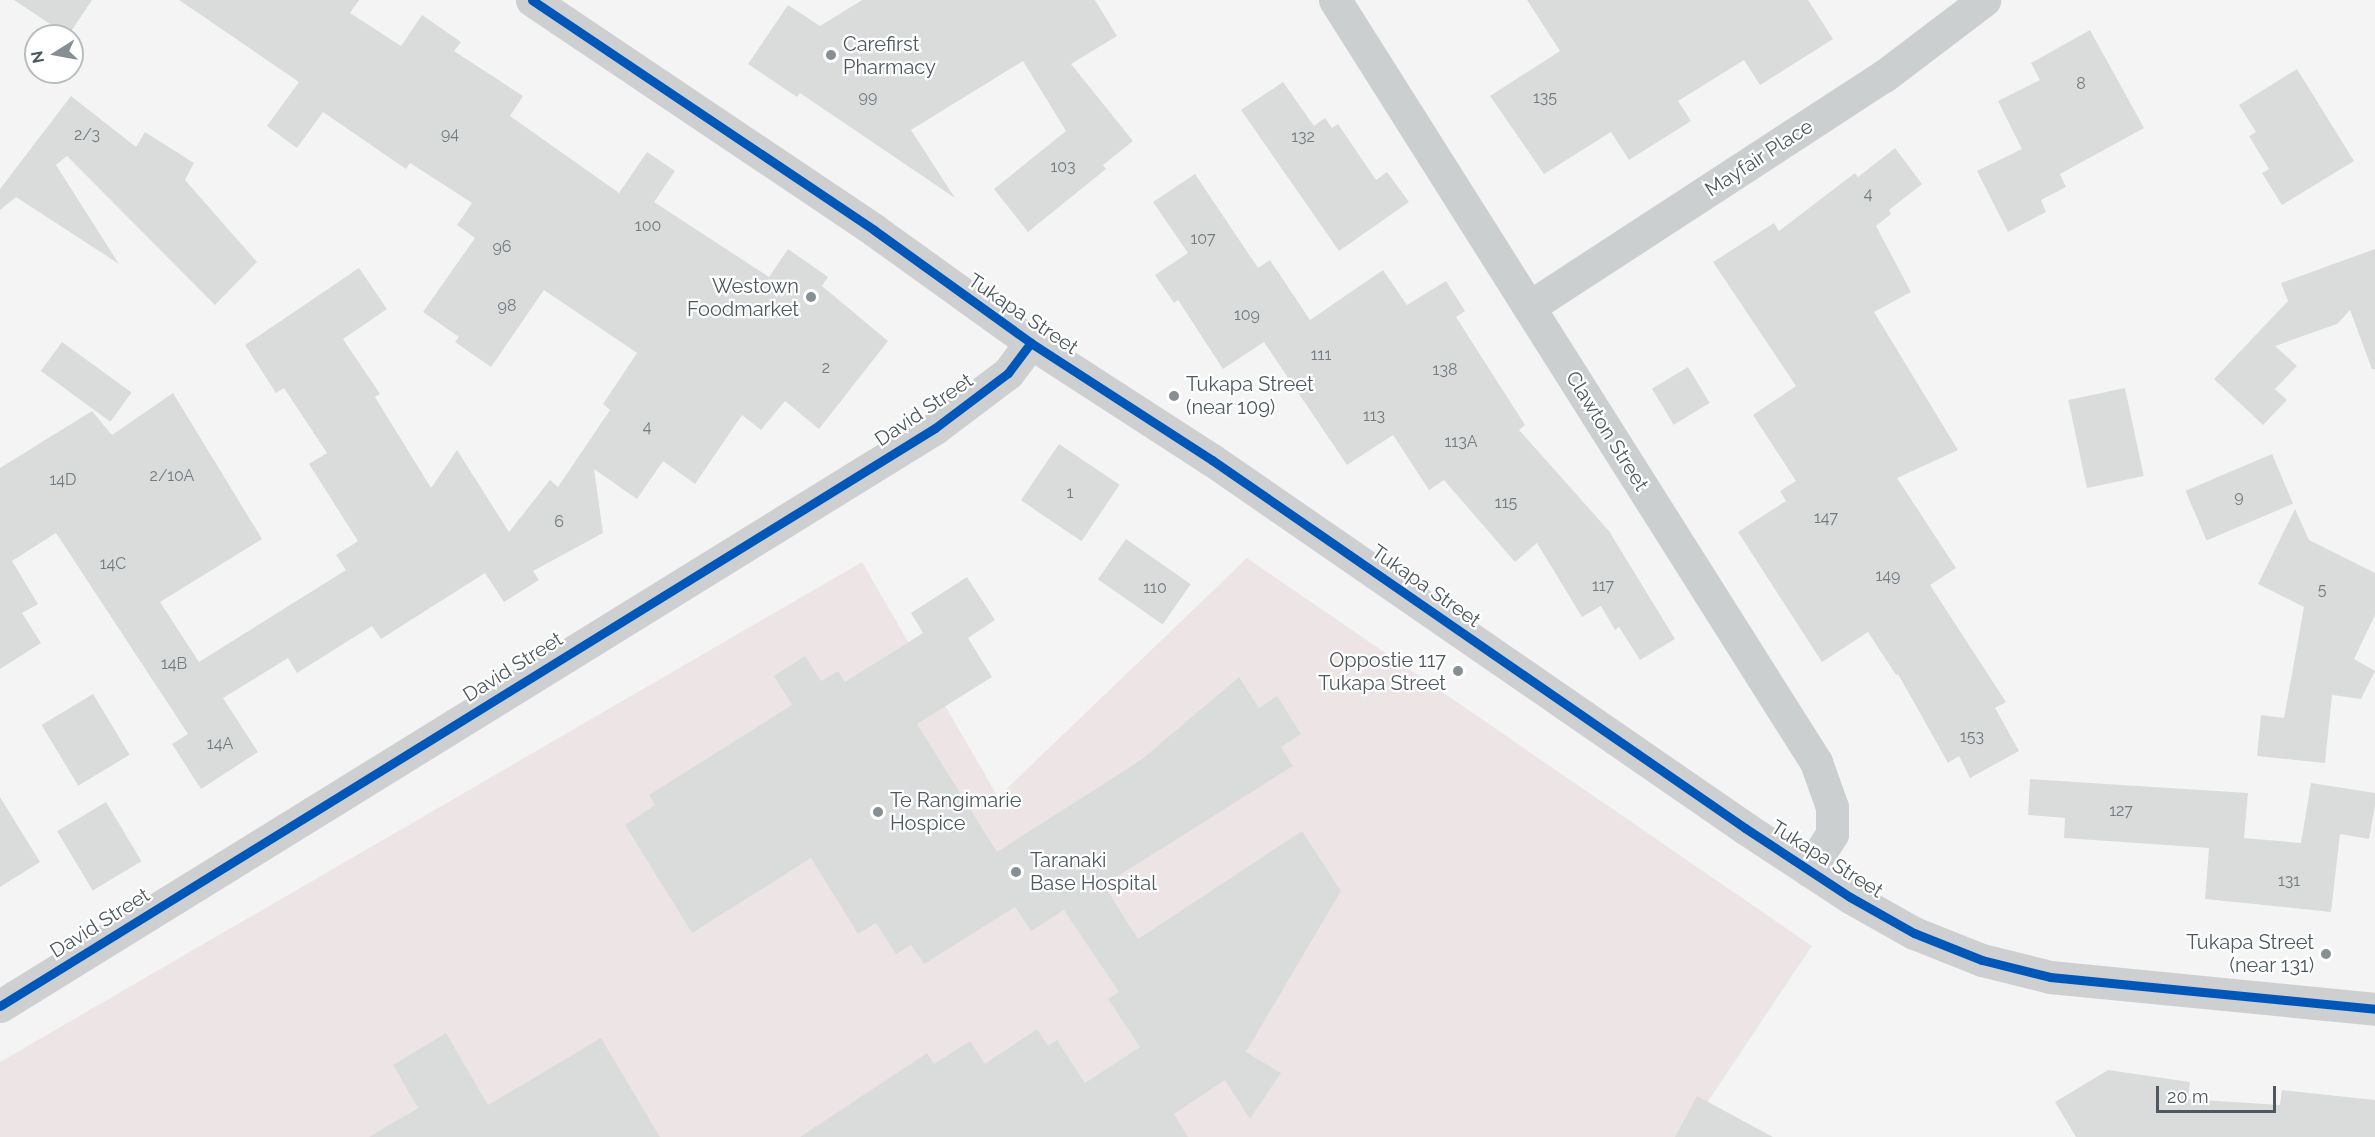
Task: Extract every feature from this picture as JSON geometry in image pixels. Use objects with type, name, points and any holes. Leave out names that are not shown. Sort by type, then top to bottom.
[{"type":"main road","name":"Tukapa Street","points":[[532,0],[864,223],[1031,343],[1212,460],[1809,870],[1914,933],[1982,960],[2050,976],[2375,1009]]},
{"type":"main road","name":"David Street","points":[[0,1006],[935,428],[1008,373],[1031,343]]},
{"type":"street","name":"Clawton Street","points":[[1335,0],[1816,762],[1832,807],[1832,834],[1809,870]]},
{"type":"street","name":"Mayfair Place","points":[[1529,307],[1884,76],[1984,0]]},
{"type":"shaded area","name":"Taranaki Base Hospital","points":[[1247,558],[1812,946],[1684,1137],[0,1137],[0,1062],[862,562],[998,797]]},
{"type":"building","points":[[14,0],[92,0],[76,24],[50,24]]},
{"type":"building","points":[[179,0],[359,0],[350,13],[401,46],[422,15],[461,42],[454,51],[523,96],[510,116],[619,193],[647,152],[675,171],[654,202],[769,277],[788,249],[828,277],[822,286],[888,341],[819,429],[785,401],[761,430],[742,415],[695,484],[663,461],[637,499],[594,469],[603,533],[533,571],[539,580],[504,602],[485,573],[381,639],[372,626],[297,673],[288,658],[223,698],[258,752],[201,789],[172,744],[188,734],[56,533],[12,561],[38,604],[22,613],[41,643],[0,669],[0,468],[92,411],[112,435],[173,393],[262,539],[160,602],[199,662],[346,570],[336,555],[358,541],[309,464],[327,453],[284,388],[276,393],[245,345],[359,268],[387,309],[343,339],[380,394],[375,397],[431,488],[457,450],[509,532],[550,480],[558,487],[610,410],[603,404],[637,353],[544,290],[491,367],[455,342],[459,337],[423,312],[475,238],[457,225],[472,203],[410,163],[406,169],[323,112],[297,148],[267,126],[299,82]]},
{"type":"building","points":[[862,0],[1095,0],[1117,36],[1071,64],[1133,141],[1103,165],[1106,169],[1028,232],[994,189],[1066,131],[1023,61],[911,130],[955,198],[800,93],[797,97],[748,64],[788,5],[820,26]]},
{"type":"building","points":[[1527,0],[1808,0],[1833,39],[1760,85],[1744,60],[1678,101],[1691,121],[1629,160],[1611,132],[1544,174],[1490,96],[1560,51]]},
{"type":"building","points":[[2090,30],[2144,128],[2060,174],[2066,187],[2041,200],[2046,212],[2008,232],[1977,171],[2022,149],[1998,101],[2040,80],[2031,63]]},
{"type":"building","points":[[2297,69],[2354,161],[2282,205],[2262,173],[2269,169],[2249,136],[2256,132],[2239,105]]},
{"type":"building","points":[[1283,82],[1314,126],[1325,118],[1332,128],[1338,124],[1376,180],[1387,172],[1409,202],[1339,251],[1241,110]]},
{"type":"building","points":[[71,96],[136,147],[145,132],[194,163],[185,180],[257,262],[215,305],[67,156],[56,165],[119,264],[16,197],[0,210],[0,189]]},
{"type":"building","points":[[1895,148],[1922,184],[1889,210],[1891,214],[1876,226],[1911,292],[1874,312],[1958,450],[1897,478],[1956,568],[1930,585],[2006,702],[1995,708],[2019,751],[1970,778],[1959,756],[1948,763],[1898,674],[1896,675],[1868,632],[1822,662],[1738,532],[1786,501],[1780,491],[1796,481],[1753,415],[1796,386],[1713,262],[1774,223],[1779,231],[1855,173],[1858,177]]},
{"type":"building","points":[[1195,174],[1258,268],[1270,260],[1310,320],[1383,270],[1407,305],[1446,281],[1465,311],[1456,317],[1525,425],[1519,430],[1609,531],[1675,639],[1640,660],[1619,627],[1615,630],[1601,606],[1582,617],[1537,543],[1515,562],[1444,480],[1429,490],[1393,435],[1347,465],[1264,342],[1223,369],[1178,300],[1174,303],[1155,275],[1188,253],[1153,202]]},
{"type":"building","points":[[2375,249],[2375,369],[2372,369],[2350,310],[2337,324],[2275,346],[2297,366],[2275,389],[2287,400],[2263,425],[2214,379],[2288,301],[2281,283]]},
{"type":"building","points":[[62,342],[132,393],[110,422],[41,371]]},
{"type":"building","points":[[1688,367],[1710,403],[1674,425],[1652,389]]},
{"type":"building","points":[[2125,388],[2144,476],[2087,488],[2068,400]]},
{"type":"building","points":[[1059,444],[1120,485],[1081,541],[1021,500]]},
{"type":"building","points":[[2272,454],[2293,504],[2207,540],[2185,491]]},
{"type":"building","points":[[2295,509],[2309,540],[2375,573],[2375,615],[2354,659],[2375,671],[2361,699],[2332,695],[2325,763],[2257,756],[2261,715],[2284,718],[2304,607],[2258,584]]},
{"type":"building","points":[[1126,539],[1191,584],[1163,624],[1098,579]]},
{"type":"building","points":[[967,577],[995,620],[968,638],[992,677],[917,724],[997,852],[1141,760],[1239,677],[1259,708],[1277,696],[1301,734],[1281,747],[1293,766],[1104,885],[1138,939],[1302,831],[1341,891],[1246,1052],[1281,1073],[1250,1119],[1225,1080],[1174,1114],[1188,1137],[800,1137],[927,1053],[934,1064],[970,1041],[985,1064],[1037,1029],[1048,1046],[1057,1040],[1085,1083],[1140,1047],[1108,999],[1119,992],[1064,910],[1031,931],[1015,907],[924,964],[911,945],[896,954],[876,923],[858,934],[811,858],[692,933],[625,825],[655,805],[649,795],[792,705],[774,676],[805,656],[821,681],[838,671],[845,682],[923,633],[911,613]]},
{"type":"building","points":[[93,694],[130,755],[78,786],[42,725]]},
{"type":"building","points":[[2030,779],[2248,793],[2244,838],[2301,843],[2311,783],[2375,793],[2375,805],[2369,839],[2340,834],[2331,912],[2205,899],[2209,848],[2064,838],[2065,818],[2028,815]]},
{"type":"building","points":[[0,797],[40,862],[0,887]]},
{"type":"building","points":[[106,802],[142,861],[93,891],[57,831]]},
{"type":"building","points":[[446,1033],[488,1105],[601,1038],[660,1137],[369,1137],[418,1108],[393,1065]]},
{"type":"building","points":[[2108,1070],[2190,1082],[2188,1099],[2280,1105],[2282,1090],[2375,1100],[2375,1137],[2076,1137],[2055,1102]]},
{"type":"building","points":[[1697,1096],[1773,1137],[1675,1137]]},
{"type":"cycle path","points":[[532,0],[874,230],[1031,343],[1212,460],[1745,828],[1850,897],[1914,933],[1982,960],[2050,977],[2375,1009]]},
{"type":"cycle path","points":[[0,1006],[935,428],[1008,373],[1031,343]]},
{"type":"place","name":"Carefirst Pharmacy","points":[[831,55]]},
{"type":"place","name":"Westown Foodmarket","points":[[811,297]]},
{"type":"place","name":"Tukapa Street (near 109)","points":[[1174,396]]},
{"type":"place","name":"Oppostie 117 Tukapa Street","points":[[1458,671]]},
{"type":"place","name":"Te Rangimarie Hospice","points":[[878,812]]},
{"type":"place","name":"Taranaki Base Hospital","points":[[1016,872]]},
{"type":"place","name":"Tukapa Street (near 131)","points":[[2326,954]]}]
